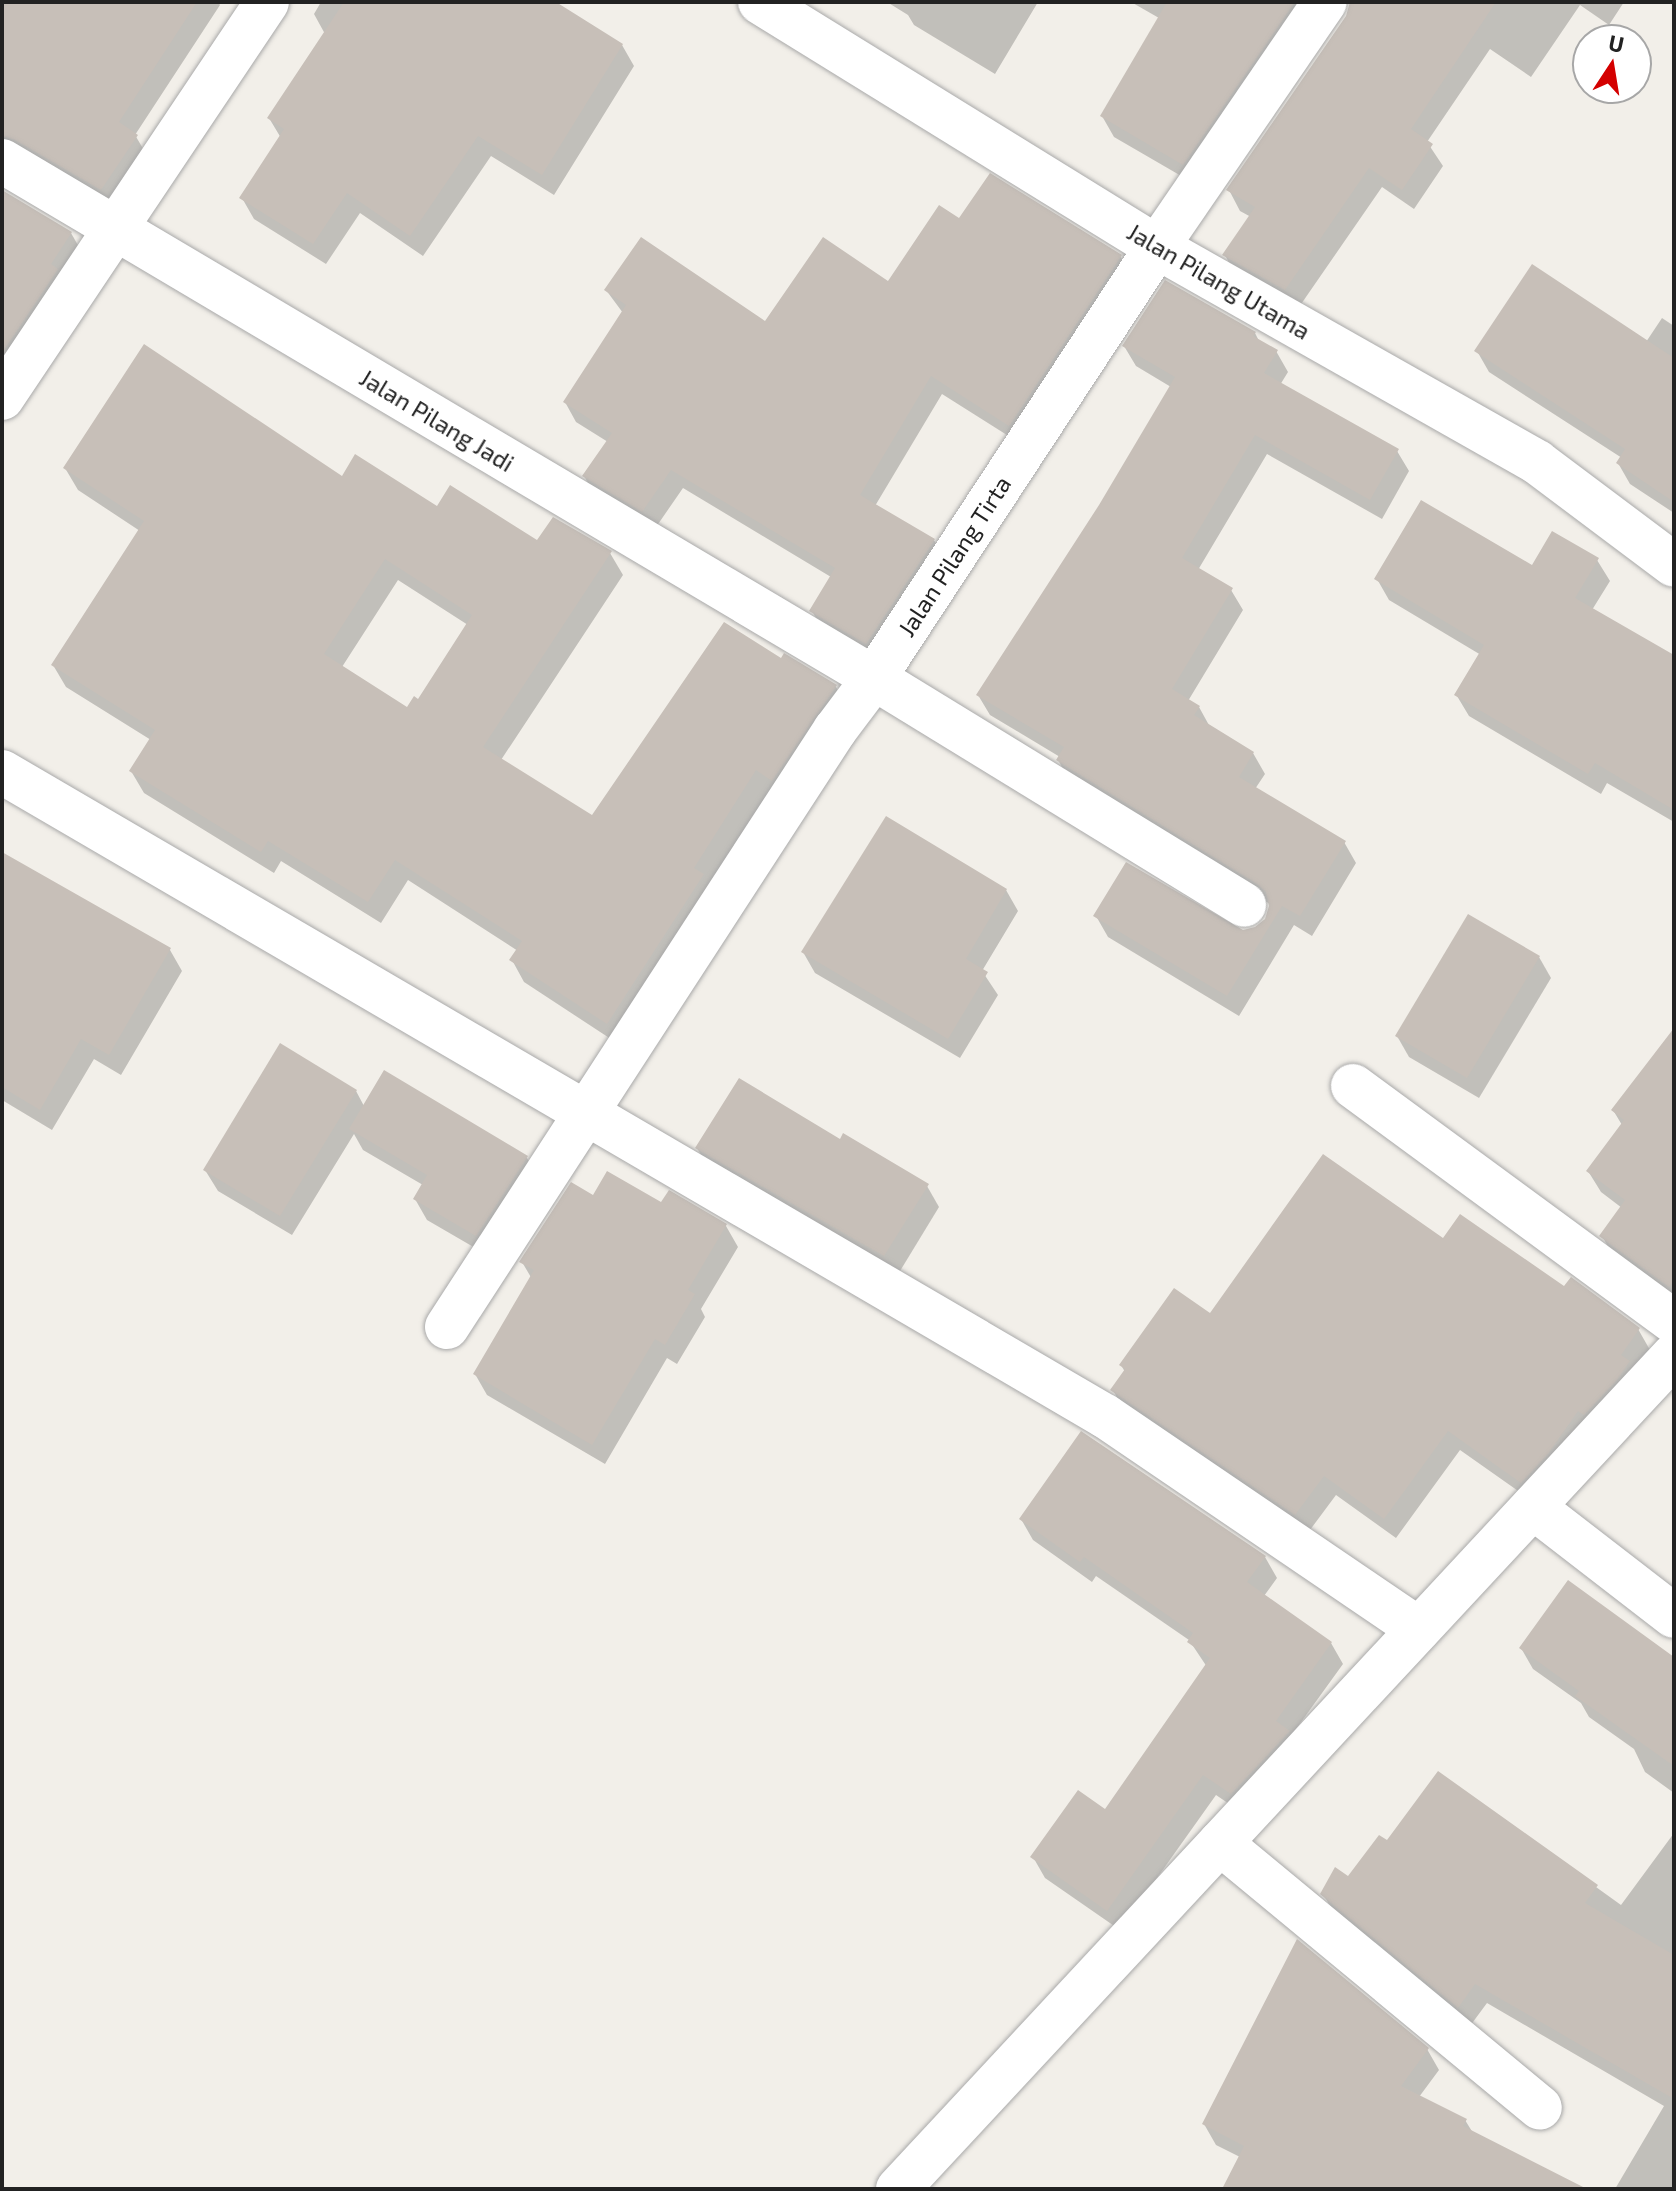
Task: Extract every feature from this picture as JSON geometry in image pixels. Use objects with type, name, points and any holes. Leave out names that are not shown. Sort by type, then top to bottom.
[{"type":"street","points":[[2,398],[267,2]]},
{"type":"street","name":"Jalan Pilang Utama","points":[[760,2],[1157,247],[1537,462],[1674,565]]},
{"type":"street","name":"Jalan Pilang Tirta","points":[[447,1327],[835,730],[874,678],[1157,247],[1325,2]]},
{"type":"street","name":"Jalan Pilang Jadi","points":[[2,161],[874,678],[1244,905]]},
{"type":"street","points":[[2,772],[1105,1416],[1418,1629]]},
{"type":"street","points":[[1353,1086],[1674,1322]]},
{"type":"street","points":[[898,2189],[1674,1355]]},
{"type":"street","points":[[1533,1507],[1674,1616]]},
{"type":"street","points":[[1220,1843],[1540,2108]]},
{"type":"building","points":[[2,2],[197,2],[119,122],[138,135],[101,190],[15,140],[2,136]]},
{"type":"building","points":[[344,2],[556,2],[623,44],[542,175],[478,136],[410,236],[347,193],[313,244],[239,198],[284,129],[267,118]]},
{"type":"building","points":[[1167,2],[1295,2],[1183,165],[1100,116]]},
{"type":"building","points":[[1350,2],[1496,2],[1411,129],[1433,144],[1402,190],[1369,168],[1285,290],[1222,255],[1255,207],[1226,190],[1346,16]]},
{"type":"building","points":[[990,173],[1122,255],[1009,426],[931,376],[860,495],[935,539],[866,644],[809,611],[835,568],[671,470],[642,512],[582,476],[612,433],[563,402],[626,305],[604,290],[641,237],[765,321],[823,237],[888,281],[939,205],[959,218]]},
{"type":"building","points":[[2,190],[72,232],[51,264],[58,269],[2,353]]},
{"type":"building","points":[[1532,264],[1674,358],[1674,502],[1616,463],[1625,449],[1474,351]]},
{"type":"building","points":[[1165,280],[1256,332],[1253,336],[1278,350],[1264,373],[1399,449],[1370,500],[1255,435],[1182,558],[1233,588],[1172,689],[1200,706],[1194,715],[1254,752],[1239,777],[1346,841],[1300,916],[1282,906],[1227,996],[1093,916],[1126,862],[1243,930],[1255,927],[1265,919],[1269,906],[1266,892],[1056,760],[1064,747],[976,695],[1099,505],[1175,377],[1122,346]]},
{"type":"building","points":[[144,344],[342,476],[355,454],[437,506],[450,485],[537,540],[553,517],[612,551],[483,747],[592,815],[724,622],[781,658],[784,653],[837,685],[772,781],[756,770],[694,868],[704,874],[607,1024],[509,960],[522,941],[395,860],[368,902],[268,841],[261,852],[129,771],[155,730],[51,665],[144,521],[63,468]],"holes":[[[385,559],[472,615],[418,699],[414,696],[407,707],[324,654]]]},
{"type":"building","points":[[1421,500],[1532,565],[1552,531],[1599,558],[1575,598],[1674,655],[1674,810],[1595,763],[1588,774],[1454,695],[1484,645],[1374,579]]},
{"type":"building","points":[[886,816],[1007,889],[966,959],[988,972],[948,1039],[801,952]]},
{"type":"building","points":[[2,852],[171,948],[109,1055],[81,1039],[40,1110],[2,1087]]},
{"type":"building","points":[[1468,914],[1540,956],[1467,1078],[1395,1036]]},
{"type":"building","points":[[1674,1028],[1674,1280],[1669,1287],[1599,1236],[1625,1200],[1586,1171],[1624,1120],[1611,1110]]},
{"type":"building","points":[[280,1043],[357,1090],[280,1216],[203,1170]]},
{"type":"building","points":[[384,1070],[528,1156],[476,1236],[413,1199],[427,1175],[349,1129]]},
{"type":"building","points":[[739,1078],[840,1139],[843,1133],[929,1184],[884,1256],[695,1148]]},
{"type":"building","points":[[1323,1154],[1443,1238],[1460,1214],[1564,1286],[1571,1277],[1640,1328],[1621,1355],[1630,1361],[1617,1380],[1584,1415],[1578,1411],[1548,1454],[1521,1483],[1448,1431],[1384,1519],[1324,1476],[1295,1515],[1110,1390],[1125,1369],[1119,1365],[1174,1288],[1210,1313]]},
{"type":"building","points":[[607,1171],[661,1202],[669,1190],[727,1224],[688,1290],[695,1294],[665,1345],[655,1339],[592,1445],[473,1374],[534,1270],[519,1262],[571,1182],[593,1195]]},
{"type":"building","points":[[1081,1431],[1266,1556],[1247,1582],[1332,1642],[1276,1721],[1290,1731],[1231,1794],[1203,1775],[1107,1911],[1030,1857],[1078,1790],[1105,1809],[1210,1658],[1187,1642],[1193,1633],[1084,1557],[1080,1562],[1019,1519]]},
{"type":"building","points":[[1568,1580],[1674,1657],[1674,1766],[1575,1696],[1579,1691],[1519,1648]]},
{"type":"building","points":[[1438,1771],[1598,1885],[1585,1903],[1674,1955],[1674,2099],[1475,1984],[1458,2008],[1320,1894],[1335,1867],[1348,1876],[1379,1835],[1387,1840]]},
{"type":"building","points":[[1297,1939],[1429,2048],[1401,2086],[1467,2119],[1463,2126],[1587,2189],[1222,2189],[1244,2146],[1202,2124]]}]
